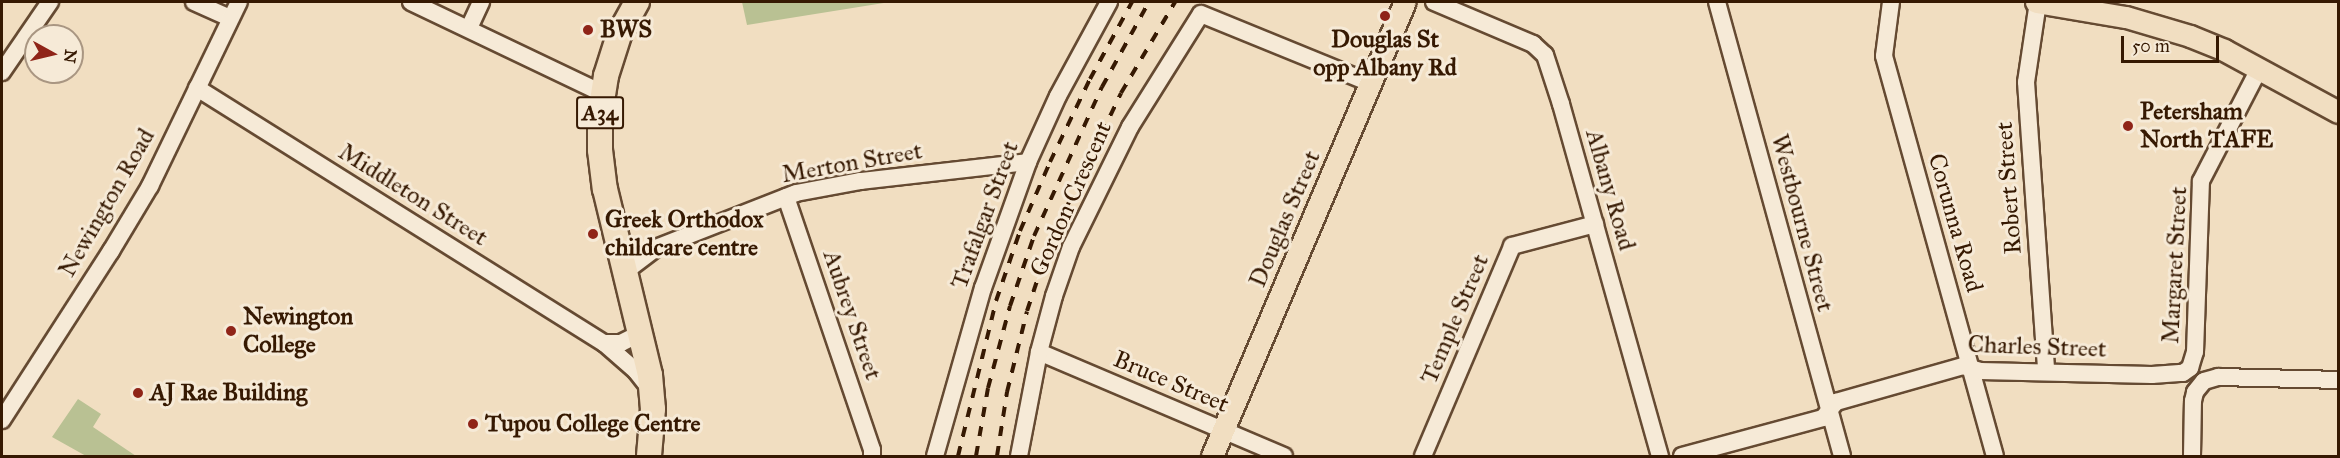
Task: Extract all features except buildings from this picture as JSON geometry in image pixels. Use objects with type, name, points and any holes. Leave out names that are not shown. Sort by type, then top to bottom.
[{"type":"highway","name":"A34","points":[[637,2],[611,56],[602,93],[599,132],[602,169],[627,270],[652,391],[649,456]]},
{"type":"main road","name":"Douglas Street","points":[[1212,456],[1406,2]]},
{"type":"main road","points":[[2037,2],[2062,4],[2126,17],[2216,45],[2338,112]]},
{"type":"street","points":[[2,72],[50,2]]},
{"type":"street","points":[[194,2],[230,18]]},
{"type":"street","name":"Newington Road","points":[[2,420],[139,205],[239,2]]},
{"type":"street","points":[[411,2],[602,93]]},
{"type":"street","points":[[469,28],[481,2]]},
{"type":"street","name":"Trafalgar Street","points":[[935,456],[983,288],[1028,162],[1058,96],[1109,2]]},
{"type":"street","name":"Albany Road","points":[[1434,2],[1533,45],[1545,55],[1660,456]]},
{"type":"street","name":"Westbourne Street","points":[[1717,2],[1842,456]]},
{"type":"street","name":"Corunna Road","points":[[1891,2],[1884,56],[1995,456]]},
{"type":"street","name":"Robert Street","points":[[2037,2],[2026,82],[2046,371]]},
{"type":"street","name":"Gordon Crescent","points":[[1019,456],[1039,352],[1054,296],[1076,237],[1130,127],[1201,15],[1370,83]]},
{"type":"street","name":"Margaret Street","points":[[2190,368],[2195,352],[2201,181],[2259,69]]},
{"type":"street","name":"Middleton Street","points":[[196,88],[604,343],[636,371],[652,391]]},
{"type":"street","name":"Merton Street","points":[[627,270],[656,248],[786,196],[861,181],[1028,162]]},
{"type":"street","name":"Aubrey Street","points":[[786,196],[872,453]]},
{"type":"street","name":"Temple Street","points":[[1423,456],[1512,246],[1595,224]]},
{"type":"street","name":"Merton Street","points":[[621,247],[656,248]]},
{"type":"street","points":[[604,343],[621,343],[641,333]]},
{"type":"street","name":"Bruce Street","points":[[1039,352],[1284,456]]},
{"type":"street","name":"Charles Street","points":[[1682,456],[1823,418],[1836,402],[1963,366],[1971,369],[2174,375],[2190,368]]},
{"type":"street","points":[[2192,456],[2193,401],[2198,386],[2213,378],[2338,380]]},
{"type":"green space","points":[[742,2],[890,2],[747,25]]},
{"type":"green space","points":[[78,399],[101,414],[93,427],[136,456],[86,456],[52,437]]},
{"type":"railway","points":[[958,456],[996,301],[1020,231],[1090,79],[1132,2]]},
{"type":"railway","points":[[976,456],[988,388],[1010,306],[1034,236],[1102,87],[1149,2]]},
{"type":"railway","points":[[997,456],[1007,392],[1027,311],[1050,242],[1121,93],[1175,2]]},
{"type":"place","name":"Douglas St opp Albany Rd","points":[[1385,16]]},
{"type":"place","name":"BWS","points":[[588,30]]},
{"type":"place","name":"Petersham North TAFE","points":[[2128,126]]},
{"type":"place","name":"Greek Orthodox childcare centre","points":[[593,234]]},
{"type":"place","name":"Newington College","points":[[231,331]]},
{"type":"place","name":"AJ Rae Building","points":[[138,393]]},
{"type":"place","name":"Tupou College Centre","points":[[473,424]]}]
